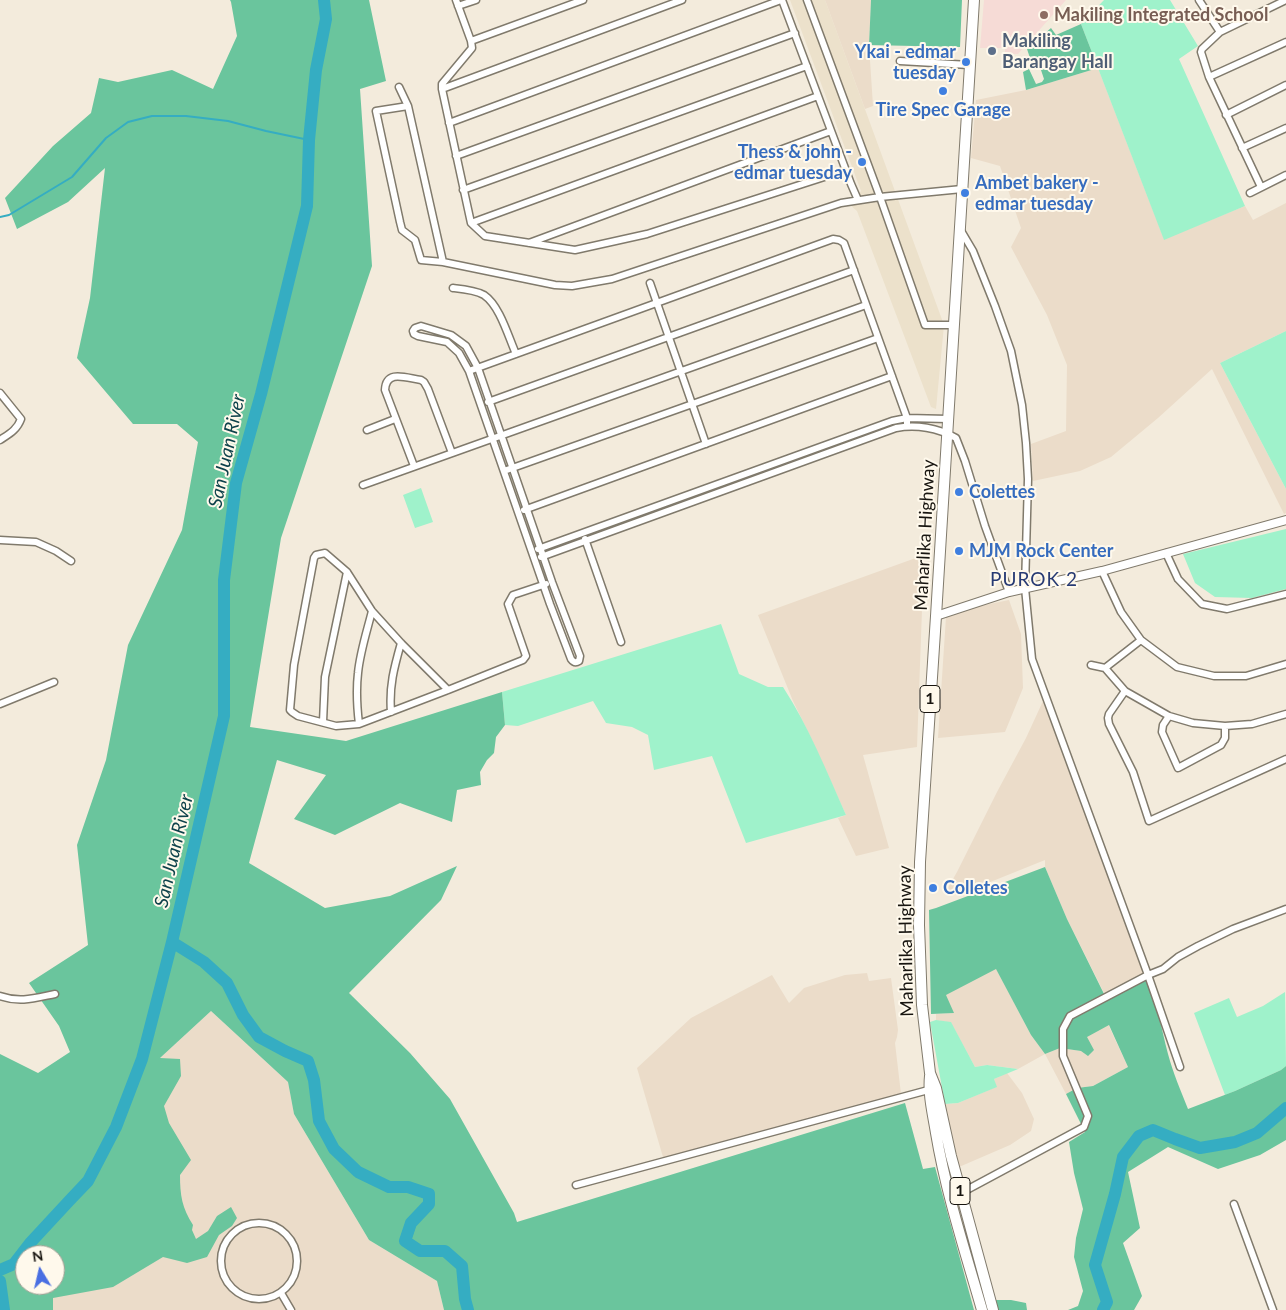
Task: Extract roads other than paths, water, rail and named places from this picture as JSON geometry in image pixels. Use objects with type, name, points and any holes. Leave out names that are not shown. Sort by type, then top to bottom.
[{"type":"highway","name":"Maharlika Highway","points":[[974,0],[920,862],[919,925],[922,1005],[942,1166],[982,1310]]},
{"type":"highway","name":"Maharlika Highway","points":[[932,1089],[992,1310]]},
{"type":"street","points":[[476,0],[457,3],[472,48],[442,84],[442,89],[471,223],[485,236],[575,250],[638,236],[846,170]]},
{"type":"street","points":[[471,41],[582,0]]},
{"type":"street","points":[[442,89],[682,0]]},
{"type":"street","points":[[449,123],[782,0],[858,200]]},
{"type":"street","points":[[807,0],[880,197],[925,326],[953,326]]},
{"type":"street","points":[[1199,0],[1220,32]]},
{"type":"street","points":[[1260,186],[1209,77],[1201,52],[1220,32],[1286,0]]},
{"type":"street","points":[[456,156],[795,32]]},
{"type":"street","points":[[1209,77],[1286,42]]},
{"type":"street","points":[[900,61],[969,65]]},
{"type":"street","points":[[463,190],[807,66]]},
{"type":"street","points":[[1226,114],[1286,85]]},
{"type":"street","points":[[400,87],[408,106],[443,262]]},
{"type":"street","points":[[471,223],[818,96]]},
{"type":"street","points":[[408,106],[376,111],[402,230],[415,240],[420,260],[443,262],[555,285],[572,286],[612,279],[841,203],[962,189]]},
{"type":"street","points":[[1242,148],[1286,128]]},
{"type":"street","points":[[528,243],[831,130]]},
{"type":"street","points":[[1250,193],[1260,186],[1286,175]]},
{"type":"street","points":[[960,228],[987,282],[1011,351],[1020,397],[1026,443],[1028,479],[1025,588],[1032,658],[1180,1067]]},
{"type":"street","points":[[468,371],[833,239],[844,243],[907,418],[908,426]]},
{"type":"street","points":[[480,405],[854,270]]},
{"type":"street","points":[[650,283],[706,444]]},
{"type":"street","points":[[453,288],[472,291],[484,296],[497,309],[516,354]]},
{"type":"street","points":[[363,485],[866,305]]},
{"type":"street","points":[[421,326],[451,335],[466,346],[478,368],[490,402],[552,582],[580,656],[579,661],[573,662],[571,659],[460,353],[447,342],[414,334],[415,328],[421,326]]},
{"type":"street","points":[[504,471],[878,338]]},
{"type":"street","points":[[414,466],[385,390],[389,377],[395,376],[424,382],[452,453]]},
{"type":"street","points":[[518,512],[892,376]]},
{"type":"street","points":[[0,393],[21,419],[19,426],[13,432],[0,440]]},
{"type":"street","points":[[532,550],[892,421],[907,418],[948,419]]},
{"type":"street","points":[[367,430],[395,419]]},
{"type":"street","points":[[535,560],[896,428],[908,426],[926,427],[947,433],[956,438],[965,461],[984,526],[1009,592]]},
{"type":"street","points":[[936,616],[1009,592],[1102,571],[1286,520]]},
{"type":"street","points":[[582,533],[621,642]]},
{"type":"street","points":[[0,540],[36,542],[56,551],[71,561]]},
{"type":"street","points":[[448,690],[372,611],[347,572],[324,553],[316,555],[294,664],[290,710],[298,716],[336,726],[359,724],[448,690],[523,660],[526,656],[508,604],[513,596],[552,582]]},
{"type":"street","points":[[1166,553],[1178,579],[1202,604],[1227,609],[1286,594]]},
{"type":"street","points":[[1102,571],[1121,612],[1141,640],[1178,667],[1214,676],[1246,676],[1286,664]]},
{"type":"street","points":[[323,722],[325,677],[347,572]]},
{"type":"street","points":[[359,724],[356,702],[358,671],[362,647],[372,611]]},
{"type":"street","points":[[1105,668],[1141,640]]},
{"type":"street","points":[[391,712],[390,695],[393,672],[401,643]]},
{"type":"street","points":[[1091,664],[1105,668],[1125,691],[1169,716],[1193,722],[1225,726],[1252,724],[1286,714]]},
{"type":"street","points":[[0,704],[54,682]]},
{"type":"street","points":[[1125,691],[1109,714],[1109,724],[1132,772],[1149,821],[1286,759]]},
{"type":"street","points":[[1169,716],[1162,725],[1162,732],[1178,768],[1221,746],[1225,738],[1225,726]]},
{"type":"street","points":[[961,1193],[1084,1127],[1088,1116],[1063,1056],[1063,1029],[1070,1016],[1163,968],[1198,946],[1233,929],[1286,909]]},
{"type":"street","points":[[0,996],[10,1000],[21,1000],[55,994]]},
{"type":"street","points":[[576,1185],[932,1089]]},
{"type":"street","points":[[1234,1204],[1273,1310]]},
{"type":"street","points":[[262,1223],[275,1226],[287,1234],[294,1246],[298,1259],[294,1278],[281,1293],[266,1299],[250,1299],[235,1292],[225,1280],[220,1264],[223,1247],[233,1233],[248,1224],[262,1223]]},
{"type":"street","points":[[281,1293],[291,1310]]},
{"type":"waterway","name":"San Juan River","points":[[0,1270],[14,1264],[31,1242],[88,1181],[116,1127],[142,1059],[172,942],[224,716],[224,580],[236,483],[261,394],[307,206],[309,140],[316,70],[326,19],[324,0]]},
{"type":"waterway","points":[[0,217],[9,215],[72,177],[106,138],[128,122],[152,116],[186,116],[228,121],[309,140]]},
{"type":"waterway","points":[[172,942],[204,962],[227,983],[243,1015],[259,1037],[308,1061],[314,1080],[319,1121],[334,1149],[358,1172],[389,1187],[408,1187],[429,1194],[429,1204],[411,1223],[405,1241],[420,1251],[445,1251],[462,1266],[468,1310]]},
{"type":"waterway","points":[[1103,1310],[1107,1302],[1095,1265],[1115,1194],[1123,1157],[1139,1136],[1153,1130],[1200,1148],[1235,1142],[1257,1133],[1286,1108]]},
{"type":"waterway","name":"San Juan River","points":[[0,1281],[4,1310]]},
{"type":"place","name":"Makiling Integrated School","points":[[1044,15]]},
{"type":"place","name":"Makiling Barangay Hall","points":[[992,51]]},
{"type":"place","name":"Ykai - edmar tuesday","points":[[966,62]]},
{"type":"place","name":"Tire Spec Garage","points":[[943,91]]},
{"type":"place","name":"Thess & john - edmar tuesday","points":[[862,162]]},
{"type":"place","name":"Ambet bakery - edmar tuesday","points":[[965,193]]},
{"type":"place","name":"Colettes","points":[[959,492]]},
{"type":"place","name":"MJM Rock Center","points":[[959,551]]},
{"type":"place","name":"Colletes","points":[[933,888]]},
{"type":"district","name":"PUROK 2","points":[[1034,580]]}]
